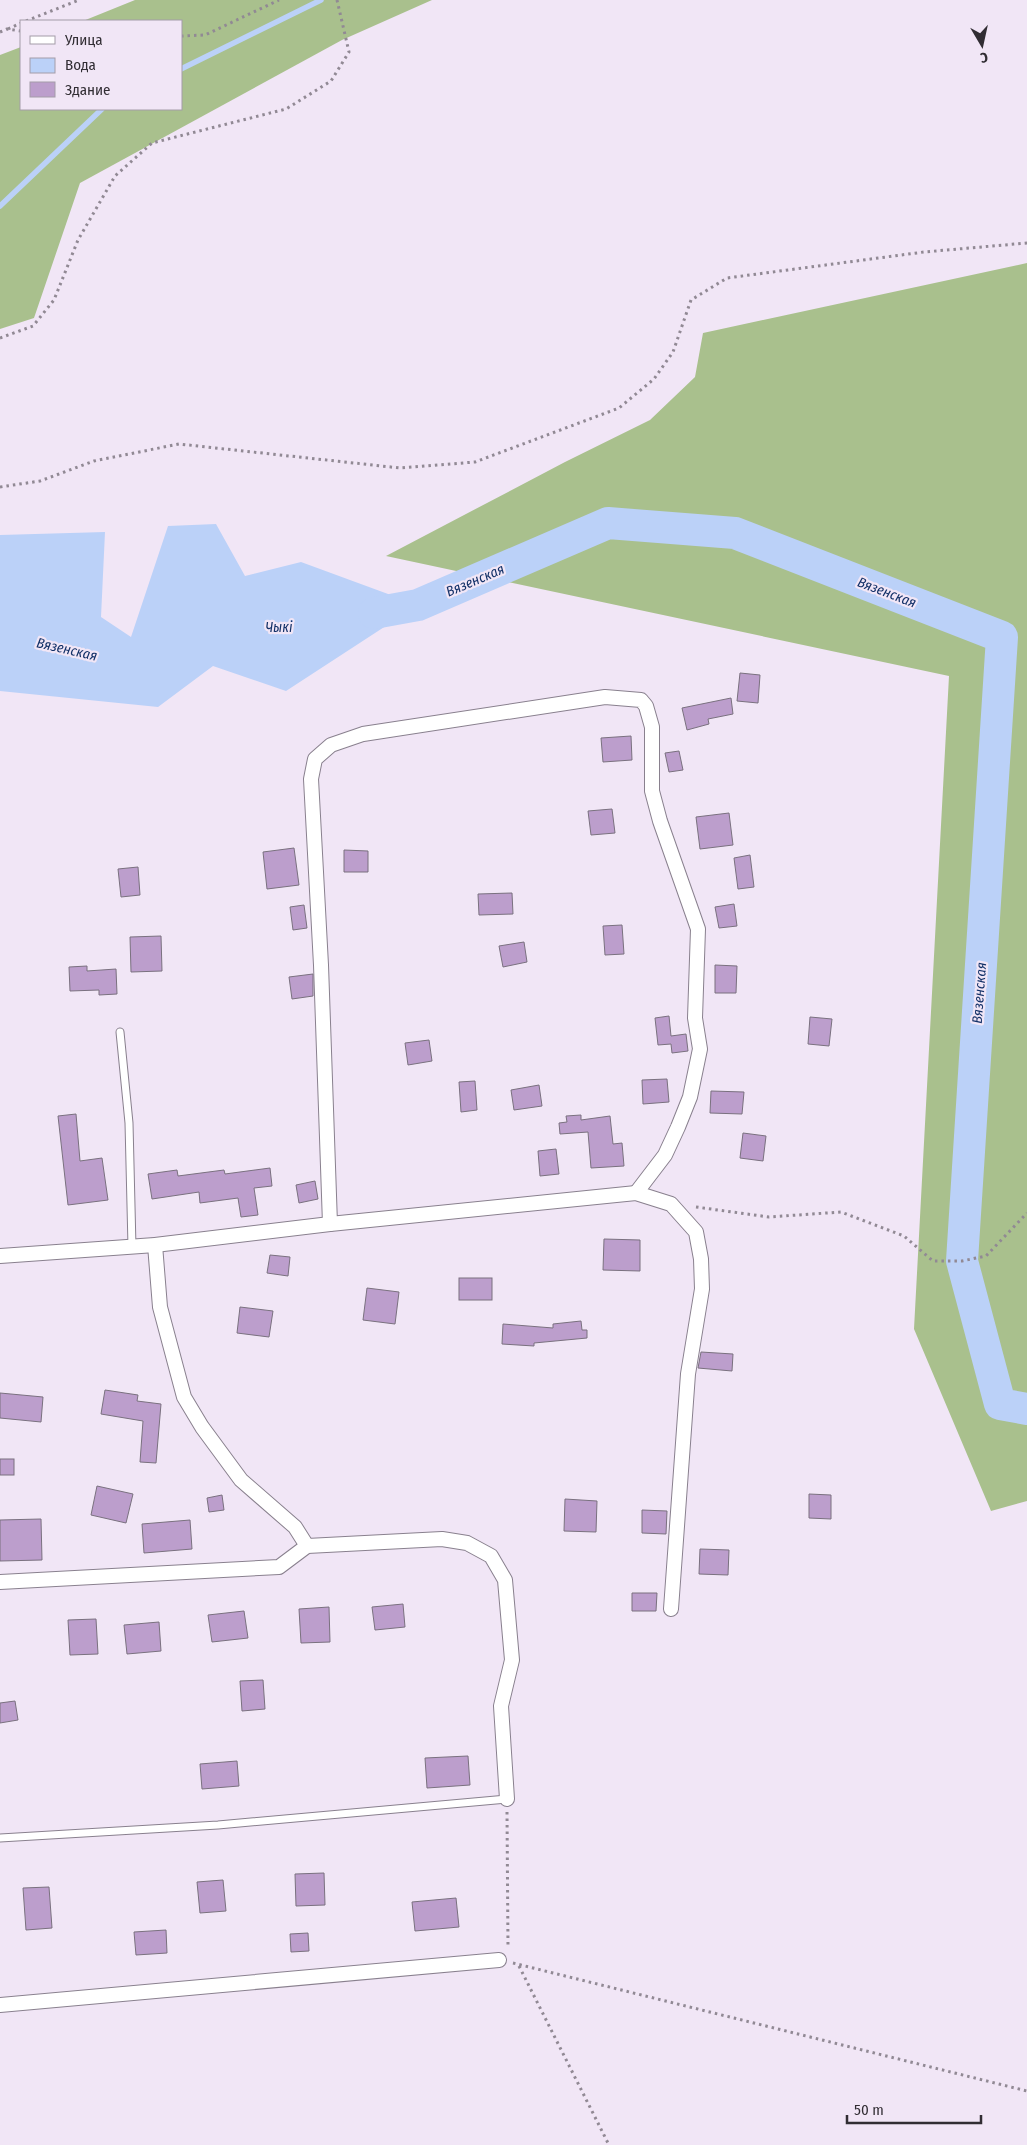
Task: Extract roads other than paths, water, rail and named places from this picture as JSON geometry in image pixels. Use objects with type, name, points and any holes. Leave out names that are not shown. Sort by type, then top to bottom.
[{"type":"street","points":[[330,1224],[321,965],[311,779],[315,759],[331,745],[363,734],[605,697],[640,700],[646,706],[652,727],[652,790],[666,839],[698,929],[695,1018],[700,1049],[696,1072],[690,1097],[665,1155],[636,1193]]},
{"type":"street","points":[[0,1256],[155,1245],[330,1224],[636,1193],[671,1204],[696,1232],[702,1258],[702,1289],[688,1374],[671,1609]]},
{"type":"street","points":[[155,1245],[160,1307],[184,1397],[202,1427],[241,1480],[295,1527],[307,1546]]},
{"type":"street","points":[[0,1582],[279,1567],[307,1546],[442,1539],[467,1543],[491,1556],[505,1580],[512,1660],[502,1706],[507,1799]]},
{"type":"street","points":[[0,2005],[499,1960]]},
{"type":"lane","points":[[120,1032],[129,1123],[132,1247]]},
{"type":"lane","points":[[0,1838],[218,1825],[507,1799]]},
{"type":"water","name":"Чыкі","points":[[216,524],[245,576],[301,562],[418,605],[286,691],[213,666],[158,707],[0,691],[0,535],[105,532],[101,617],[131,637],[168,526]]},
{"type":"waterway","points":[[182,69],[321,0]]},
{"type":"waterway","points":[[0,206],[101,110]]},
{"type":"waterway","name":"Вязенская","points":[[374,613],[418,605],[608,523],[735,533],[1002,637],[962,1261],[1000,1404],[1027,1409]]}]
